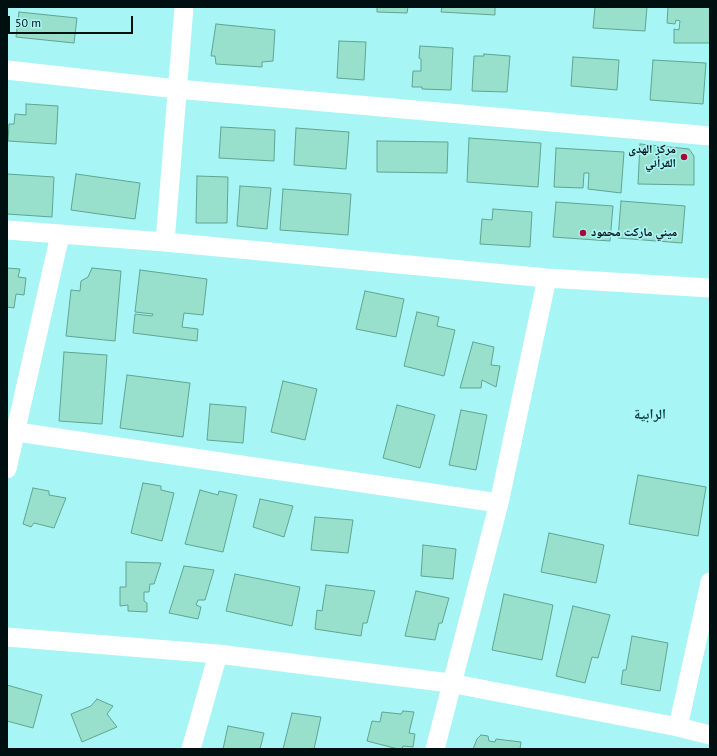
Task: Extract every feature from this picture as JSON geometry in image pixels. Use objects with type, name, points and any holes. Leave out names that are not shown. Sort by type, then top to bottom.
[{"type":"street","points":[[165,242],[184,7]]},
{"type":"street","points":[[7,70],[177,89],[710,136]]},
{"type":"street","points":[[7,230],[165,242],[546,278],[710,288]]},
{"type":"street","points":[[7,469],[17,432],[60,235]]},
{"type":"street","points":[[434,749],[450,683],[499,503],[546,278]]},
{"type":"street","points":[[17,432],[499,503]]},
{"type":"street","points":[[678,727],[710,582]]},
{"type":"street","points":[[7,638],[218,654],[450,683],[678,727],[710,735]]},
{"type":"street","points":[[191,749],[218,654]]},
{"type":"building","points":[[377,7],[408,7],[407,13],[377,12]]},
{"type":"building","points":[[442,7],[495,7],[495,15],[441,12]]},
{"type":"building","points":[[595,7],[647,7],[645,31],[593,28]]},
{"type":"building","points":[[668,7],[710,7],[710,43],[674,43],[674,29],[679,30],[680,21],[676,20],[675,24],[667,23]]},
{"type":"building","points":[[19,12],[77,18],[74,43],[16,37]]},
{"type":"building","points":[[216,24],[275,30],[273,61],[262,62],[262,67],[216,64],[215,56],[211,56]]},
{"type":"building","points":[[339,41],[366,42],[364,80],[337,78]]},
{"type":"building","points":[[420,46],[453,48],[451,90],[422,89],[422,87],[412,87],[413,71],[421,71],[421,59],[419,58]]},
{"type":"building","points":[[484,54],[510,56],[507,92],[472,91],[474,56],[484,56]]},
{"type":"building","points":[[573,57],[619,60],[617,90],[571,86]]},
{"type":"building","points":[[653,60],[706,63],[703,104],[650,100]]},
{"type":"building","points":[[26,104],[58,106],[56,144],[8,141],[9,124],[14,124],[15,114],[26,115]]},
{"type":"building","points":[[221,127],[275,130],[274,161],[219,158]]},
{"type":"building","points":[[296,128],[349,132],[346,169],[294,165]]},
{"type":"building","points":[[469,138],[541,143],[538,187],[467,182]]},
{"type":"building","points":[[377,141],[448,142],[447,173],[377,172]]},
{"type":"building","points":[[640,144],[689,149],[694,156],[694,185],[638,184]]},
{"type":"building","points":[[556,148],[624,152],[621,193],[588,189],[589,173],[584,173],[583,188],[554,187]]},
{"type":"building","points":[[7,174],[54,177],[52,217],[7,214]]},
{"type":"building","points":[[76,174],[140,183],[135,219],[71,210]]},
{"type":"building","points":[[197,176],[228,177],[227,223],[196,223]]},
{"type":"building","points":[[240,186],[271,188],[267,229],[237,226]]},
{"type":"building","points":[[283,189],[351,194],[348,235],[280,230]]},
{"type":"building","points":[[621,201],[685,206],[682,243],[618,238]]},
{"type":"building","points":[[556,202],[613,206],[610,241],[553,237]]},
{"type":"building","points":[[493,209],[532,212],[530,247],[480,244],[482,219],[492,220]]},
{"type":"building","points":[[7,268],[20,269],[18,277],[26,278],[24,295],[16,294],[14,308],[7,307]]},
{"type":"building","points":[[92,268],[121,271],[115,341],[66,336],[71,290],[80,291],[81,281],[88,277]]},
{"type":"building","points":[[140,270],[207,279],[203,315],[184,313],[182,327],[198,329],[197,341],[133,333],[135,314],[152,316],[153,314],[135,312]]},
{"type":"building","points":[[365,291],[404,299],[396,337],[356,329]]},
{"type":"building","points":[[417,312],[439,317],[437,326],[455,330],[444,376],[404,366]]},
{"type":"building","points":[[473,342],[494,347],[491,365],[500,366],[496,387],[482,380],[481,388],[460,388]]},
{"type":"building","points":[[64,352],[107,355],[102,424],[59,421]]},
{"type":"building","points":[[127,375],[190,383],[183,437],[120,428]]},
{"type":"building","points":[[283,381],[317,389],[305,440],[271,432]]},
{"type":"building","points":[[210,404],[246,407],[243,443],[207,440]]},
{"type":"building","points":[[397,405],[435,415],[420,468],[383,458]]},
{"type":"building","points":[[461,410],[487,415],[476,470],[449,465]]},
{"type":"building","points":[[638,475],[706,487],[698,536],[629,524]]},
{"type":"building","points":[[143,483],[161,486],[161,490],[174,493],[162,541],[131,533]]},
{"type":"building","points":[[33,488],[49,491],[49,495],[66,498],[54,528],[34,523],[31,527],[23,524]]},
{"type":"building","points":[[200,490],[218,495],[219,491],[237,495],[223,552],[185,544]]},
{"type":"building","points":[[260,499],[293,506],[284,537],[253,527]]},
{"type":"building","points":[[315,517],[353,520],[348,553],[311,550]]},
{"type":"building","points":[[549,533],[604,545],[596,583],[541,572]]},
{"type":"building","points":[[423,545],[456,549],[453,579],[421,576]]},
{"type":"building","points":[[126,562],[161,563],[154,584],[150,584],[149,592],[144,592],[144,601],[147,603],[147,612],[128,611],[128,605],[120,606],[120,587],[126,587]]},
{"type":"building","points":[[184,566],[214,570],[205,600],[198,600],[196,605],[201,607],[198,619],[169,613]]},
{"type":"building","points":[[235,574],[300,587],[292,626],[226,611]]},
{"type":"building","points":[[326,585],[375,591],[367,623],[363,623],[361,636],[315,629],[317,610],[322,611]]},
{"type":"building","points":[[416,591],[449,598],[442,623],[439,623],[435,640],[405,636]]},
{"type":"building","points":[[504,594],[553,605],[542,660],[492,650]]},
{"type":"building","points":[[573,606],[610,615],[598,658],[592,657],[585,683],[556,676]]},
{"type":"building","points":[[632,636],[668,643],[660,691],[621,684],[623,670],[626,670]]},
{"type":"building","points":[[7,685],[42,695],[33,728],[7,721]]},
{"type":"building","points":[[97,699],[113,706],[107,714],[117,727],[82,742],[71,714],[91,706]]},
{"type":"building","points":[[403,711],[414,712],[409,733],[415,734],[413,747],[403,746],[402,749],[398,749],[367,741],[372,721],[380,722],[382,712],[401,714]]},
{"type":"building","points":[[292,713],[321,717],[314,749],[283,749]]},
{"type":"building","points":[[228,726],[264,733],[260,749],[223,749]]},
{"type":"building","points":[[481,735],[488,736],[489,741],[495,742],[496,739],[521,742],[520,749],[473,749],[477,739]]},
{"type":"place","name":"مركز الهدى القرأني","points":[[684,157]]},
{"type":"place","name":"ميني ماركت محمود","points":[[583,233]]},
{"type":"district","name":"الرابية","points":[[650,415]]}]
